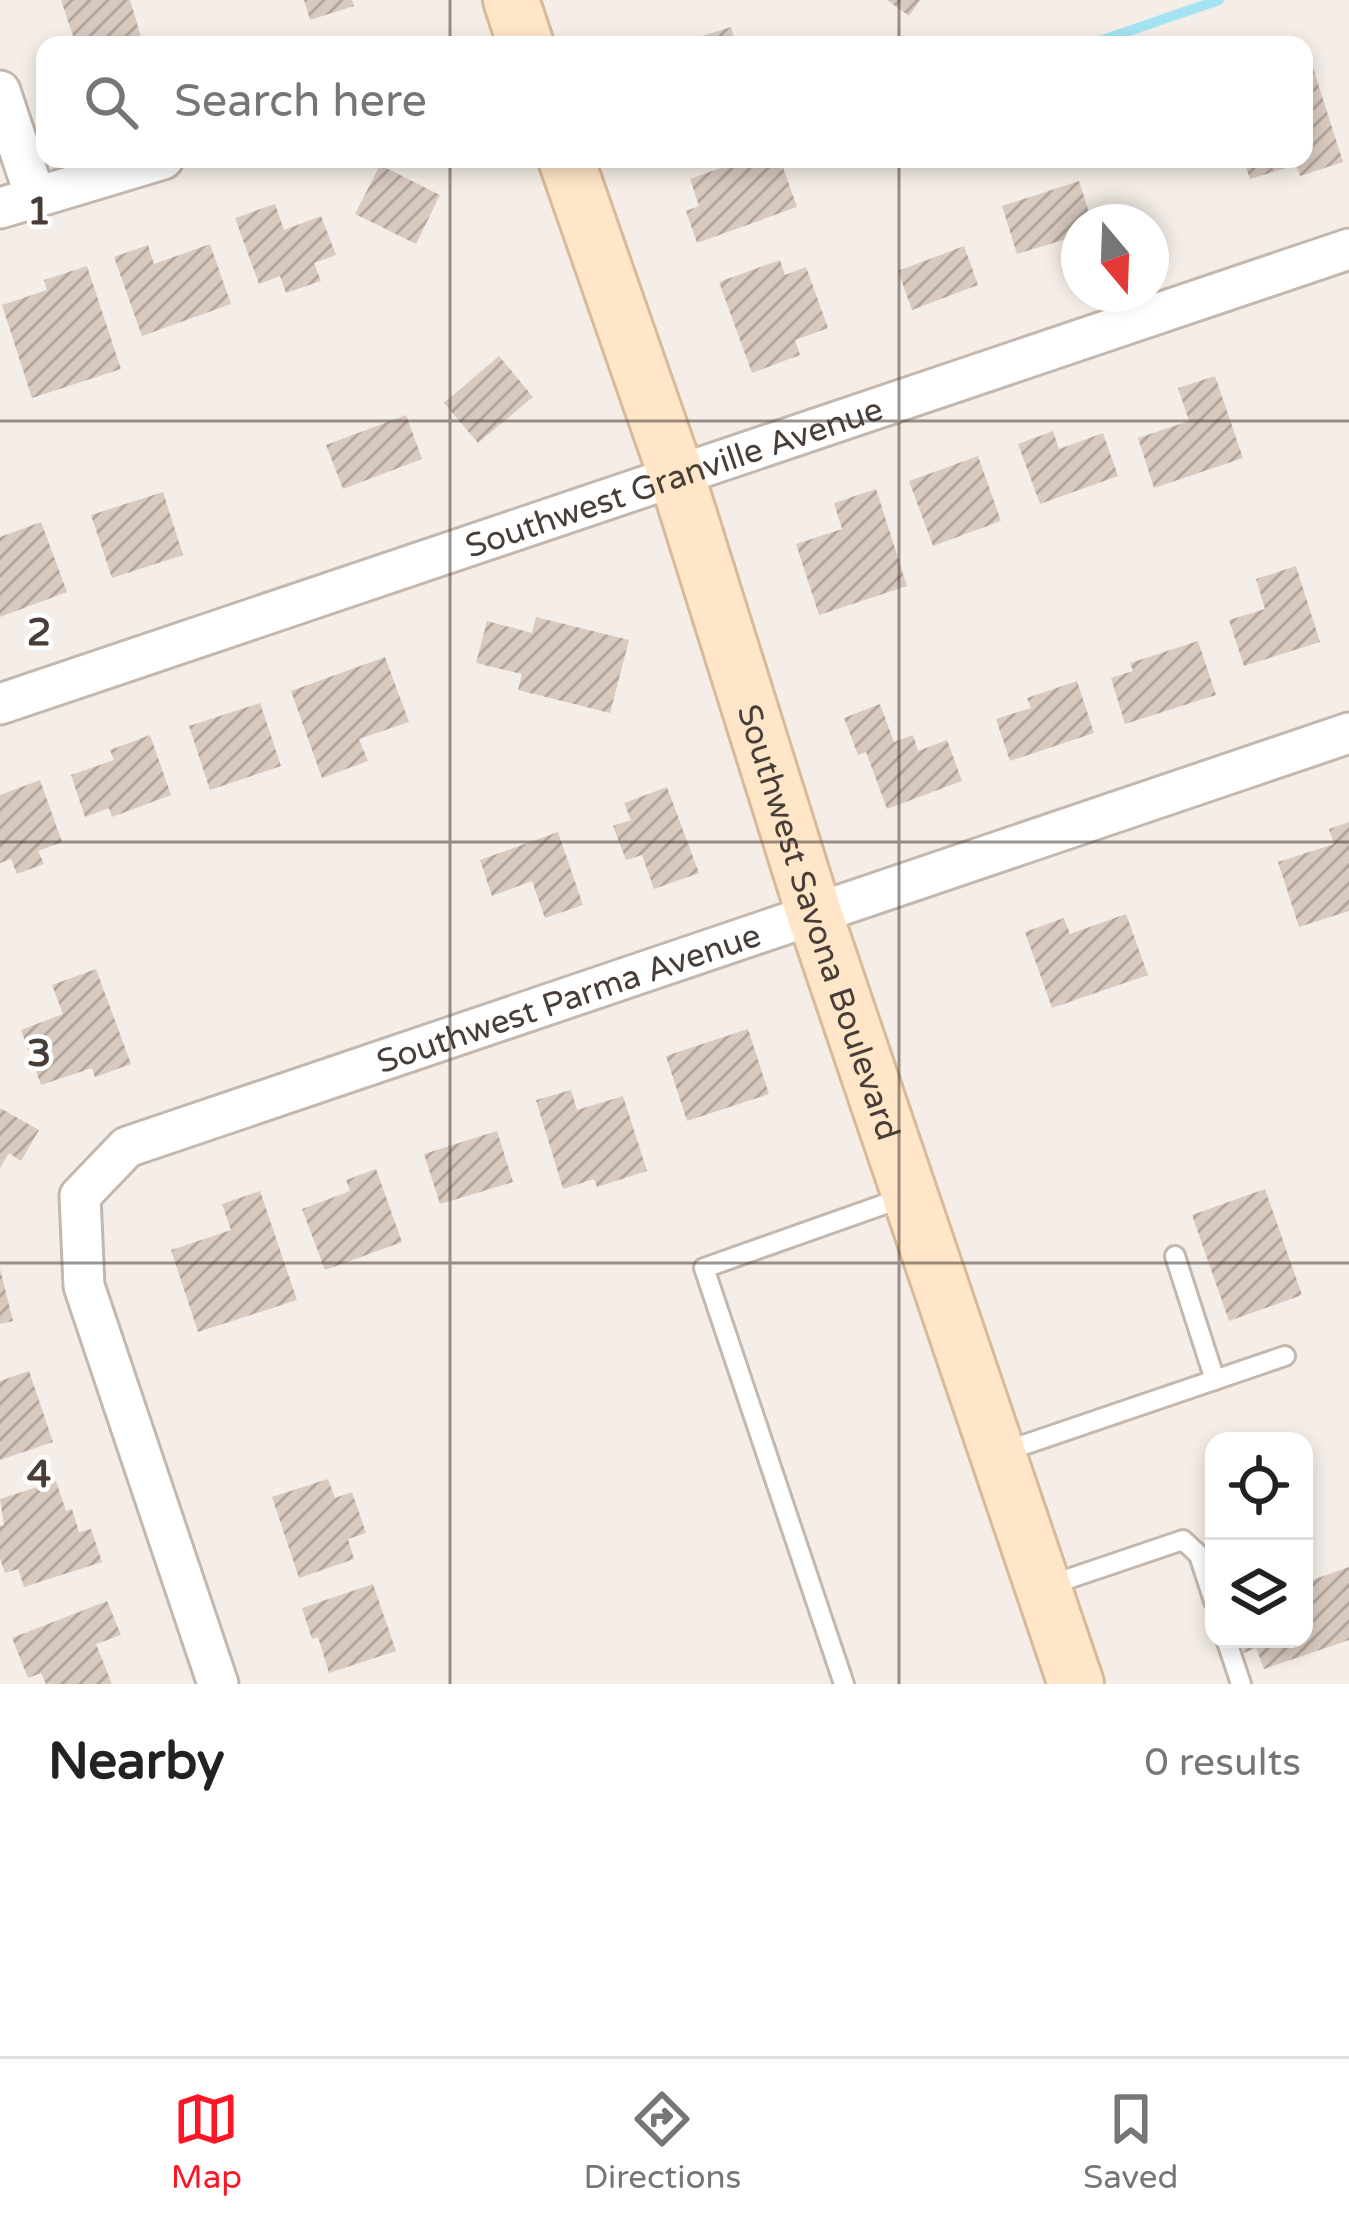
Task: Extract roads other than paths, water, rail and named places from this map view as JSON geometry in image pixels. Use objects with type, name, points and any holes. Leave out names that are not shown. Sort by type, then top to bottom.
[{"type":"street","points":[[511,0],[523,36]]},
{"type":"street","points":[[0,91],[18,202],[133,168]]},
{"type":"street","name":"Southwest Savona Boulevard","points":[[569,168],[676,476],[814,916],[1076,1684]]},
{"type":"street","name":"Southwest Granville Avenue","points":[[0,704],[1349,249]]},
{"type":"street","name":"Southwest Parma Avenue","points":[[218,1684],[84,1286],[80,1196],[128,1147],[1349,733]]},
{"type":"lane","points":[[844,1684],[704,1268],[910,1195]]},
{"type":"lane","points":[[1175,1256],[1216,1380]]},
{"type":"lane","points":[[998,1454],[1285,1356]]},
{"type":"lane","points":[[1043,1587],[1183,1540],[1199,1555],[1205,1573]]},
{"type":"lane","points":[[1229,1648],[1241,1684]]},
{"type":"waterway","points":[[1114,36],[1219,0]]}]
